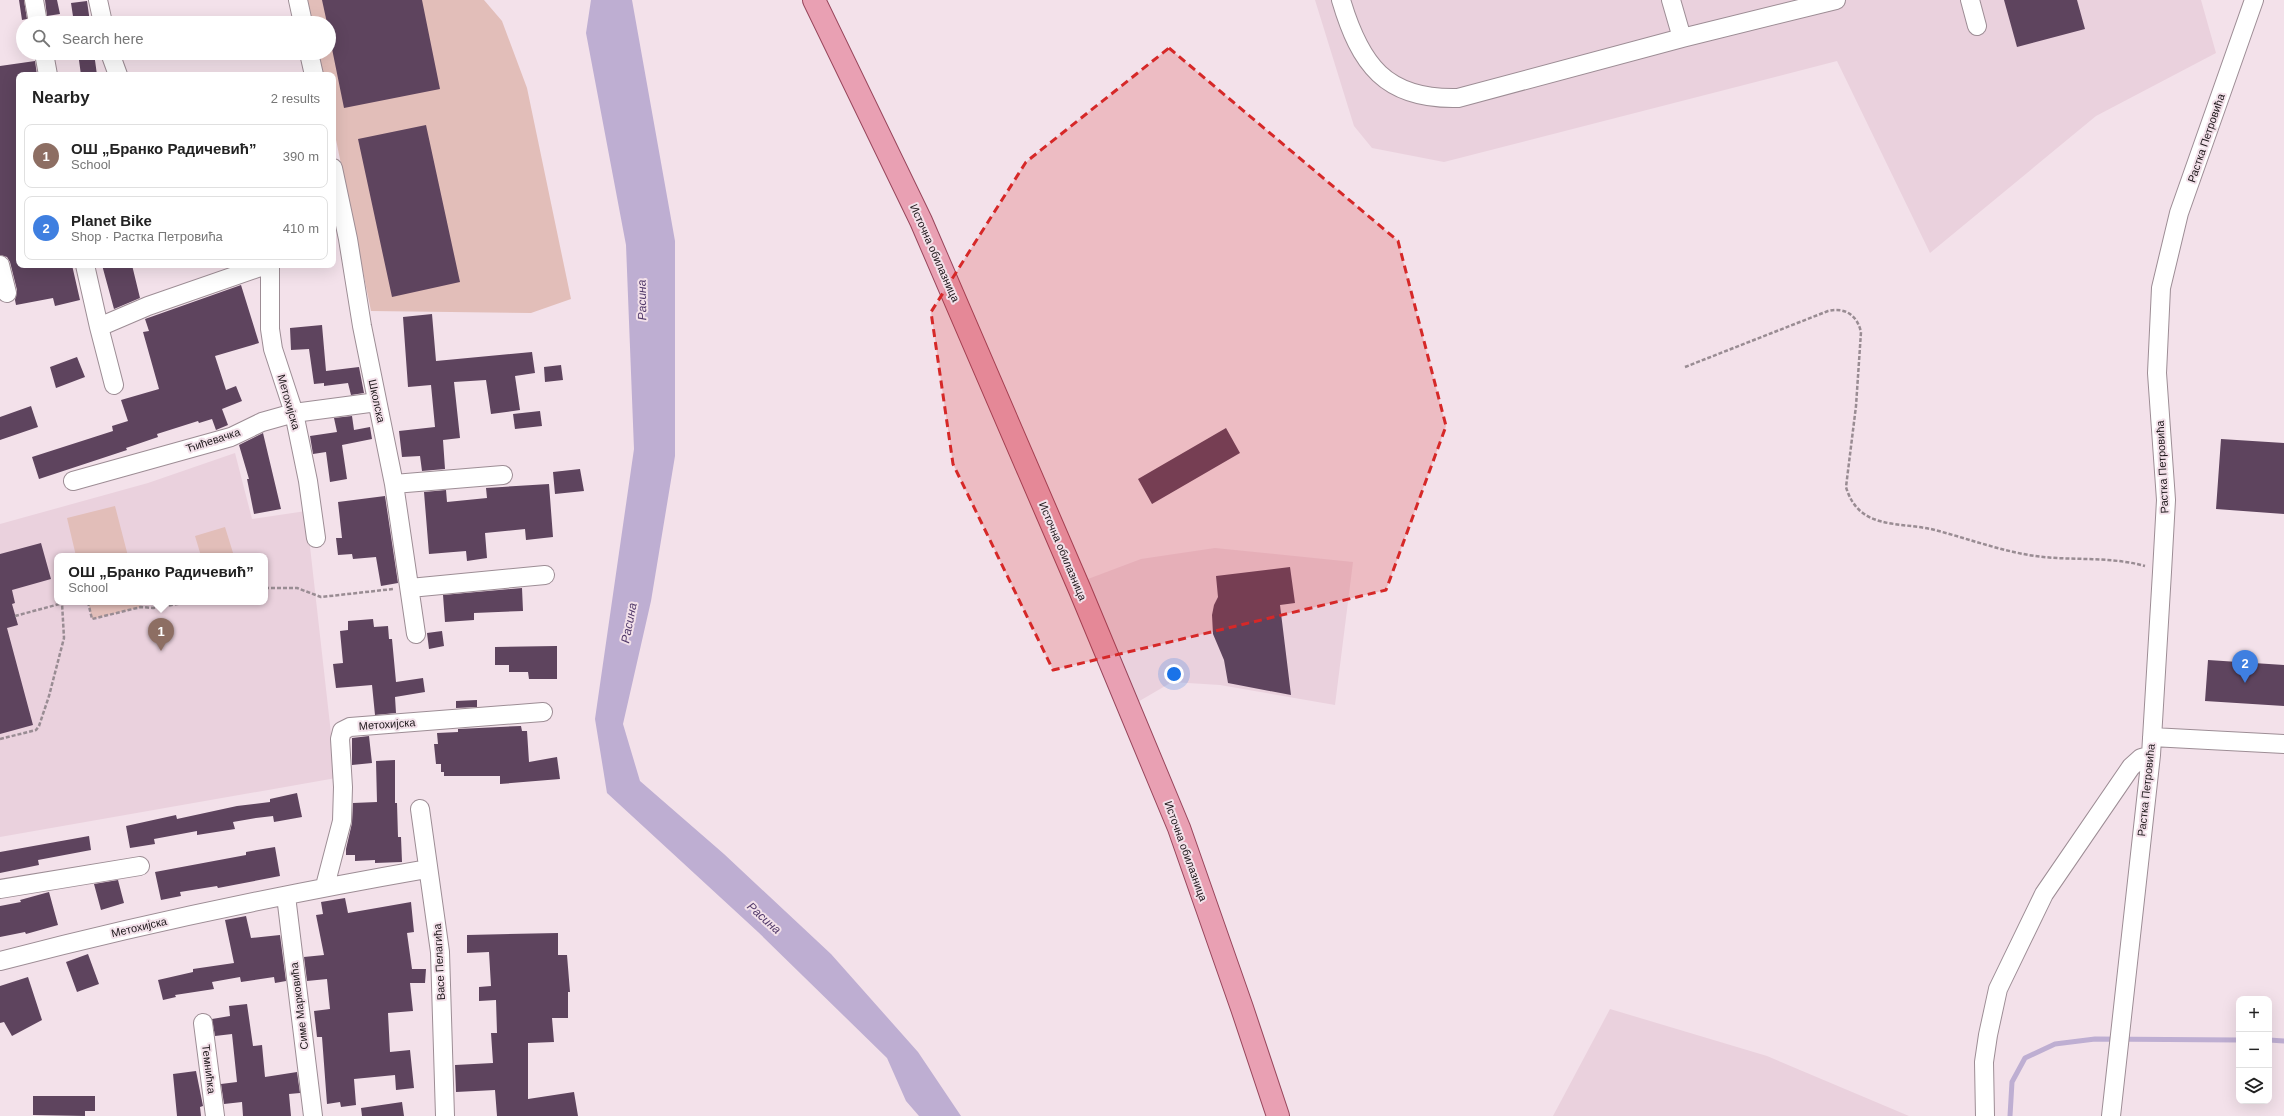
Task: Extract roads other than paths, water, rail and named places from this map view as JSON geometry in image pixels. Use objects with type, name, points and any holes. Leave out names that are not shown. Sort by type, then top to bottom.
[{"type":"main road","name":"Источна обилазница","points":[[814,0],[921,221],[1086,605],[1179,828],[1278,1116]]},
{"type":"street","points":[[34,0],[37,16]]},
{"type":"street","points":[[98,0],[101,16]]},
{"type":"street","points":[[298,0],[301,16]]},
{"type":"street","points":[[1341,0],[1349,28],[1371,67],[1409,92],[1434,98],[1458,98],[1682,38],[1836,0]]},
{"type":"street","points":[[1671,0],[1682,38]]},
{"type":"street","points":[[1970,0],[1977,26]]},
{"type":"street","name":"Растка Петровића","points":[[2111,1116],[2120,1019],[2151,755],[2166,500],[2157,374],[2161,288],[2180,213],[2254,0]]},
{"type":"street","points":[[45,60],[47,72]]},
{"type":"street","points":[[113,60],[117,72]]},
{"type":"street","points":[[311,60],[313,72]]},
{"type":"street","name":"Школска","points":[[336,199],[340,241],[394,484],[416,634]]},
{"type":"street","points":[[0,265],[7,293]]},
{"type":"street","points":[[86,268],[114,385]]},
{"type":"street","points":[[100,327],[148,306],[257,268]]},
{"type":"street","name":"Метохијска","points":[[270,268],[270,329],[272,342],[294,413],[308,481],[316,538]]},
{"type":"street","name":"Ћићевачка","points":[[73,481],[231,437],[262,422],[294,413],[377,402]]},
{"type":"street","points":[[394,484],[503,475]]},
{"type":"street","points":[[410,588],[545,575]]},
{"type":"street","name":"Метохијска","points":[[325,886],[342,821],[343,787],[340,739],[342,730],[350,727],[543,712]]},
{"type":"street","points":[[2152,737],[2284,744]]},
{"type":"street","points":[[1985,1116],[1984,1062],[1988,1035],[1998,989],[2012,957],[2044,894],[2131,767],[2141,758],[2151,755]]},
{"type":"street","name":"Васе Пелагића","points":[[420,809],[427,869],[436,912],[440,952],[445,1116]]},
{"type":"street","points":[[0,888],[140,866]]},
{"type":"street","name":"Метохијска","points":[[0,961],[191,915],[286,896],[325,886],[427,869]]},
{"type":"street","name":"Симе Марковића","points":[[286,896],[312,1116]]},
{"type":"street","name":"Темнићка","points":[[203,1023],[215,1116]]},
{"type":"water","name":"Расина","points":[[591,0],[632,0],[675,241],[675,456],[651,601],[623,724],[640,781],[724,854],[831,954],[918,1052],[961,1116],[919,1116],[906,1101],[887,1058],[758,932],[607,793],[595,719],[634,449],[626,245],[586,33]]},
{"type":"waterway","points":[[2010,1116],[2012,1082],[2025,1058],[2055,1044],[2095,1039],[2236,1040]]},
{"type":"waterway","points":[[2272,1040],[2284,1041]]},
{"type":"place","name":"ОШ „Бранко Радичевић”","points":[[161,651]]},
{"type":"place","name":"Planet Bike","points":[[2245,683]]}]
